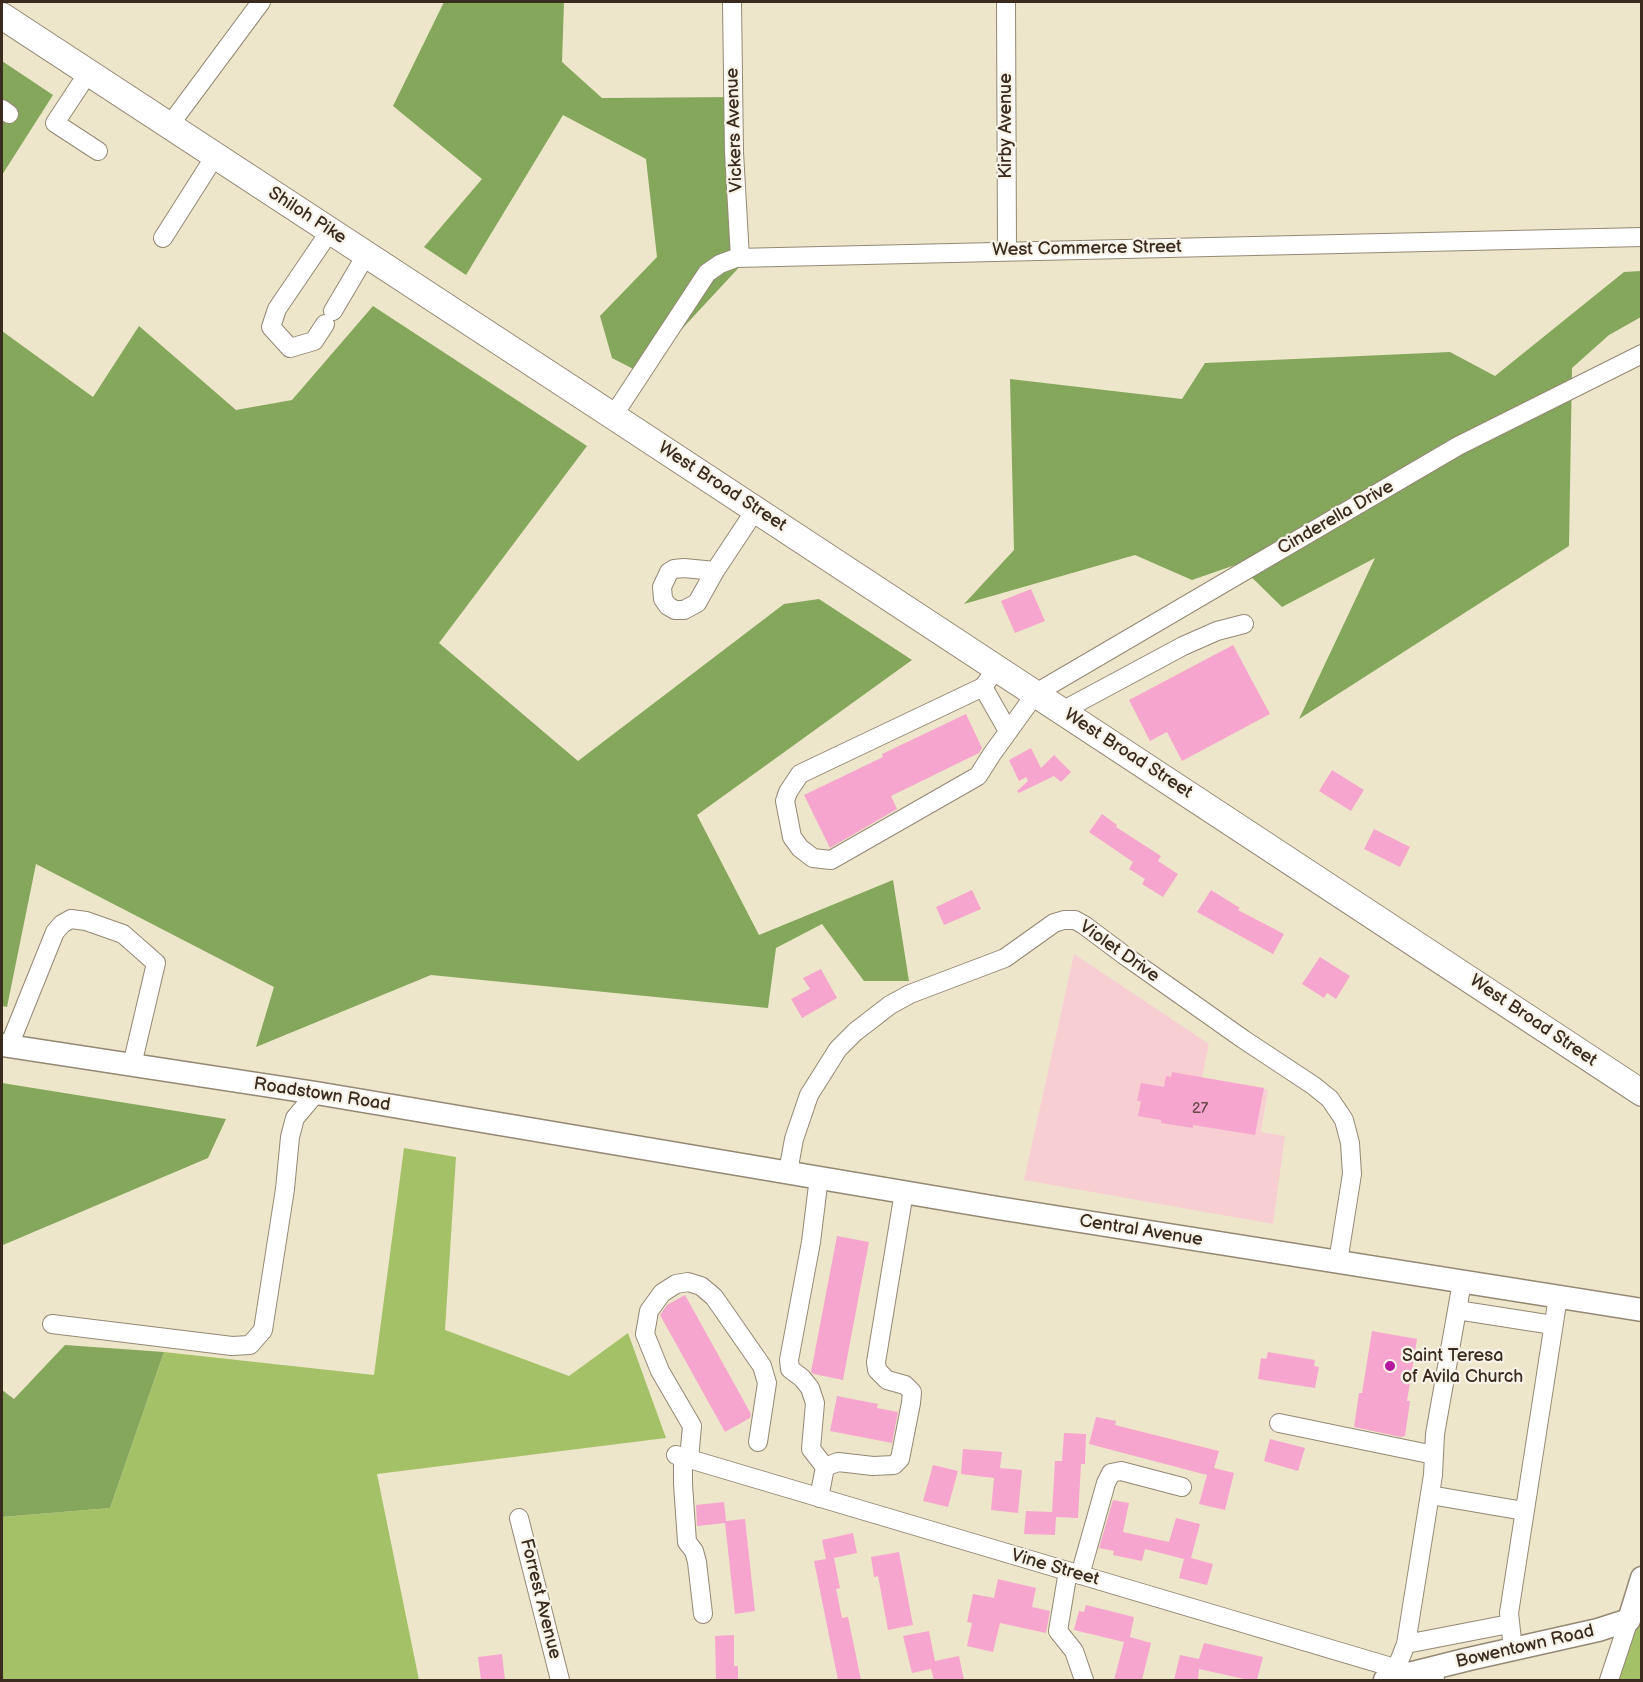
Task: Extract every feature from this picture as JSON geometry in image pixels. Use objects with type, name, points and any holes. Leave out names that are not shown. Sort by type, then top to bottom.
[{"type":"highway","name":"Shiloh Pike","points":[[3,19],[613,416]]},
{"type":"highway","name":"West Broad Street","points":[[613,416],[756,509],[990,678],[1036,693],[1641,1093]]},
{"type":"main road","name":"Roadstown Road","points":[[5,1046],[642,1148]]},
{"type":"main road","name":"Central Avenue","points":[[642,1148],[1641,1310]]},
{"type":"main road","points":[[1629,1620],[1641,1578]]},
{"type":"main road","name":"Bowentown Road","points":[[1397,1674],[1598,1630],[1629,1620]]},
{"type":"street","points":[[169,126],[261,2]]},
{"type":"street","name":"Vickers Avenue","points":[[732,2],[734,152],[740,258]]},
{"type":"street","name":"Kirby Avenue","points":[[1005,2],[1007,251]]},
{"type":"street","points":[[88,73],[55,123],[98,151]]},
{"type":"street","points":[[162,238],[215,156]]},
{"type":"street","points":[[330,231],[278,309],[271,327],[290,348],[314,341],[366,255]]},
{"type":"street","name":"West Commerce Street","points":[[613,416],[707,273],[720,264],[740,258],[1641,237]]},
{"type":"street","name":"Cinderella Drive","points":[[1036,693],[1458,446],[1641,354]]},
{"type":"street","points":[[715,571],[756,509]]},
{"type":"street","points":[[1062,711],[1183,646],[1217,631],[1244,624]]},
{"type":"street","points":[[1008,731],[990,678],[800,774],[785,801],[792,837],[800,848],[813,858],[831,860],[978,776],[1036,693]]},
{"type":"street","points":[[5,1046],[55,932],[71,919],[86,921],[123,934],[156,963],[132,1065]]},
{"type":"street","name":"Violet Drive","points":[[788,1172],[800,1117],[809,1095],[838,1049],[855,1032],[890,1005],[910,994],[1005,958],[1054,924],[1064,920],[1075,920],[1330,1099],[1344,1120],[1350,1143],[1352,1174],[1338,1262]]},
{"type":"street","points":[[52,1324],[232,1346],[250,1345],[263,1330],[285,1189],[290,1137],[295,1118],[316,1094]]},
{"type":"street","points":[[819,1178],[811,1242],[789,1360],[790,1369],[810,1388],[815,1403],[811,1449],[825,1467],[819,1498]]},
{"type":"street","points":[[825,1467],[838,1462],[873,1466],[894,1465],[900,1459],[912,1392],[905,1385],[887,1380],[877,1370],[876,1362],[904,1192]]},
{"type":"street","points":[[703,1614],[697,1562],[694,1551],[687,1542],[683,1484],[683,1457],[692,1426],[660,1371],[645,1334],[649,1311],[662,1293],[676,1284],[688,1282],[701,1286],[714,1296],[762,1366],[767,1383],[758,1442]]},
{"type":"street","points":[[1397,1674],[1406,1644],[1430,1494],[1435,1434],[1462,1282]]},
{"type":"street","points":[[1513,1649],[1509,1613],[1558,1297]]},
{"type":"street","points":[[1457,1310],[1553,1325]]},
{"type":"street","points":[[762,1366],[772,1361],[789,1360]]},
{"type":"street","points":[[1279,1423],[1434,1455]]},
{"type":"street","name":"Vine Street","points":[[683,1457],[1074,1573],[1397,1674],[1435,1680]]},
{"type":"street","points":[[1084,1680],[1074,1651],[1058,1631],[1074,1573],[1106,1483],[1112,1473],[1121,1471],[1182,1487]]},
{"type":"street","points":[[1430,1494],[1524,1511]]},
{"type":"street","name":"Forrest Avenue","points":[[519,1518],[560,1680]]},
{"type":"street","points":[[1609,1680],[1629,1620]]},
{"type":"street","points":[[1406,1644],[1509,1624]]},
{"type":"shaded area","points":[[1074,954],[1209,1044],[1202,1078],[1268,1090],[1261,1132],[1285,1136],[1273,1224],[1024,1180]]},
{"type":"green space","points":[[444,2],[564,2],[562,62],[602,98],[740,97],[745,261],[641,373],[612,358],[600,316],[657,257],[646,159],[563,115],[466,275],[424,247],[482,179],[393,106]]},
{"type":"green space","points":[[2,61],[53,95],[2,175]]},
{"type":"green space","points":[[1641,271],[1641,317],[1609,335],[1572,368],[1569,546],[1299,719],[1375,558],[1282,607],[1238,564],[1192,580],[1135,555],[964,604],[1014,550],[1010,379],[1182,399],[1205,363],[1450,352],[1495,376],[1624,272]]},
{"type":"green space","points":[[373,306],[587,446],[439,643],[578,761],[784,604],[819,599],[912,660],[697,815],[759,935],[893,880],[909,981],[864,981],[822,924],[776,948],[768,1008],[431,975],[256,1047],[274,987],[36,864],[7,1007],[2,1006],[2,331],[93,397],[139,326],[236,410],[292,400]]},
{"type":"green space","points":[[2,1083],[226,1119],[208,1158],[3,1245],[2,1248]]},
{"type":"green space","points":[[404,1148],[456,1157],[445,1330],[569,1376],[628,1333],[666,1438],[377,1474],[419,1680],[2,1680],[2,1517],[110,1508],[164,1352],[374,1375]]},
{"type":"green space","points":[[65,1345],[164,1352],[110,1508],[2,1517],[2,1390],[14,1399]]},
{"type":"green space","points":[[1641,1578],[1641,1680],[1609,1680]]},
{"type":"building","points":[[1031,589],[1045,621],[1015,633],[1001,601]]},
{"type":"building","points":[[1233,645],[1270,714],[1182,761],[1167,732],[1150,741],[1129,700]]},
{"type":"building","points":[[966,714],[982,748],[979,753],[891,796],[897,809],[830,848],[804,795]]},
{"type":"building","points":[[1031,748],[1041,768],[1054,755],[1071,772],[1061,782],[1054,776],[1019,793],[1017,791],[1028,781],[1026,777],[1019,781],[1009,760]]},
{"type":"building","points":[[1332,770],[1364,790],[1351,811],[1319,791]]},
{"type":"building","points":[[1102,814],[1117,825],[1116,827],[1161,856],[1158,861],[1178,874],[1163,897],[1142,884],[1145,879],[1129,869],[1133,862],[1089,832]]},
{"type":"building","points":[[1374,829],[1410,847],[1400,867],[1364,849]]},
{"type":"building","points":[[972,890],[981,909],[944,925],[936,907]]},
{"type":"building","points":[[1211,890],[1240,908],[1238,910],[1284,934],[1273,954],[1197,912]]},
{"type":"building","points":[[1320,957],[1350,976],[1336,999],[1327,993],[1324,998],[1302,984]]},
{"type":"building","points":[[821,969],[837,998],[802,1018],[791,999],[810,989],[803,978]]},
{"type":"building","points":[[1172,1072],[1264,1088],[1255,1135],[1193,1125],[1193,1128],[1161,1123],[1161,1120],[1138,1116],[1141,1101],[1137,1101],[1141,1083],[1164,1087],[1166,1076],[1171,1077]]},
{"type":"building","points":[[837,1236],[869,1242],[843,1380],[811,1372]]},
{"type":"building","points":[[685,1295],[751,1414],[750,1418],[725,1432],[660,1315],[667,1305]]},
{"type":"building","name":"Saint Teresa of Avila Church","points":[[1372,1331],[1417,1339],[1407,1401],[1410,1401],[1405,1436],[1354,1427]]},
{"type":"building","points":[[1268,1352],[1315,1360],[1314,1366],[1319,1367],[1315,1388],[1258,1379],[1261,1358],[1266,1359]]},
{"type":"building","points":[[837,1396],[878,1404],[877,1408],[898,1412],[892,1443],[830,1431]]},
{"type":"building","points":[[1096,1417],[1116,1421],[1115,1425],[1219,1451],[1214,1468],[1234,1473],[1225,1510],[1199,1504],[1207,1475],[1089,1444]]},
{"type":"building","points":[[1064,1433],[1086,1434],[1085,1464],[1081,1464],[1078,1518],[1056,1517],[1055,1535],[1024,1534],[1026,1511],[1052,1512],[1055,1461],[1062,1461]]},
{"type":"building","points":[[1270,1439],[1305,1448],[1298,1471],[1264,1461]]},
{"type":"building","points":[[963,1449],[1002,1452],[1000,1468],[1022,1470],[1018,1513],[991,1510],[994,1478],[961,1474]]},
{"type":"building","points":[[933,1465],[958,1471],[948,1507],[923,1501]]},
{"type":"building","points":[[1113,1500],[1129,1503],[1123,1532],[1169,1542],[1176,1518],[1200,1524],[1191,1558],[1213,1564],[1207,1585],[1179,1578],[1184,1559],[1145,1549],[1142,1561],[1113,1555],[1114,1551],[1099,1548]]},
{"type":"building","points":[[724,1502],[726,1521],[745,1519],[755,1611],[735,1614],[725,1523],[697,1526],[696,1505]]},
{"type":"building","points":[[853,1533],[857,1553],[834,1558],[840,1588],[836,1589],[842,1618],[848,1617],[861,1680],[838,1680],[814,1561],[826,1559],[822,1540]]},
{"type":"building","points":[[899,1552],[913,1625],[888,1630],[878,1576],[874,1577],[871,1557]]},
{"type":"building","points":[[998,1579],[1036,1588],[1032,1607],[1050,1611],[1046,1633],[1000,1623],[993,1652],[967,1646],[972,1623],[967,1622],[973,1594],[994,1598]]},
{"type":"building","points":[[1086,1605],[1134,1617],[1130,1637],[1151,1643],[1142,1680],[1114,1680],[1124,1642],[1074,1630],[1079,1611],[1084,1612]]},
{"type":"building","points":[[929,1631],[935,1661],[959,1656],[964,1680],[934,1680],[931,1669],[912,1673],[903,1636]]},
{"type":"building","points":[[734,1635],[734,1666],[738,1666],[738,1680],[716,1680],[715,1636]]},
{"type":"building","points":[[1204,1643],[1263,1657],[1257,1680],[1199,1669],[1198,1680],[1174,1680],[1180,1655],[1199,1659]]},
{"type":"building","points":[[502,1654],[505,1680],[481,1680],[478,1657]]},
{"type":"place","name":"Saint Teresa of Avila Church","points":[[1390,1366]]}]
